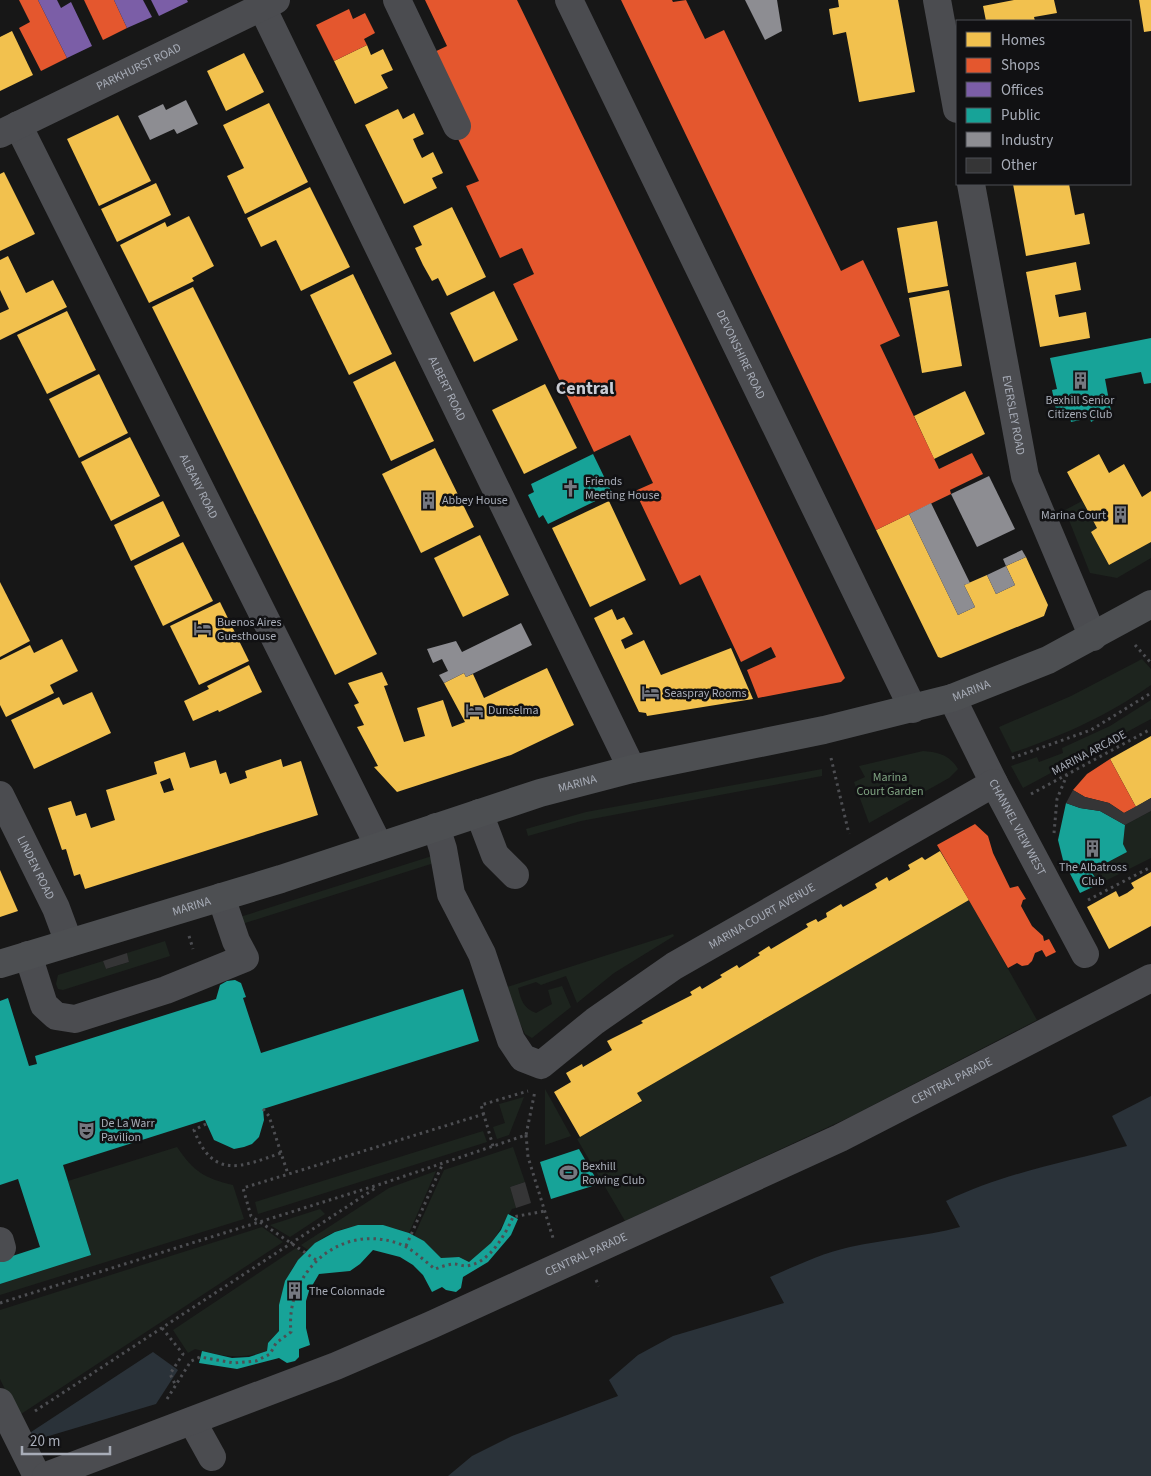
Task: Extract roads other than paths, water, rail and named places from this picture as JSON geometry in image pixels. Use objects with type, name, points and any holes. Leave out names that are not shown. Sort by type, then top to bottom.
[{"type":"main road","name":"MARINA","points":[[0,964],[221,897],[540,793],[632,769],[824,730],[952,698],[1048,660],[1151,604]]},
{"type":"street","points":[[397,0],[457,126]]},
{"type":"street","name":"DEVONSHIRE ROAD","points":[[569,0],[913,709]]},
{"type":"street","points":[[937,0],[956,104]]},
{"type":"street","name":"PARKHURST ROAD","points":[[9,130],[269,3]]},
{"type":"street","name":"ALBERT ROAD","points":[[269,3],[632,769]]},
{"type":"street","name":"ALBANY ROAD","points":[[9,130],[379,846]]},
{"type":"street","name":"EVERSLEY ROAD","points":[[971,185],[1025,476],[1093,637]]},
{"type":"street","name":"CHANNEL VIEW WEST","points":[[952,698],[994,783],[1085,954]]},
{"type":"street","name":"MARINA COURT AVENUE","points":[[436,827],[443,850],[451,894],[482,954],[511,1040],[523,1058],[541,1064],[595,1021],[674,966],[994,783]]},
{"type":"street","name":"LINDEN ROAD","points":[[0,795],[56,908],[69,943]]},
{"type":"street","points":[[479,813],[495,855],[515,875]]},
{"type":"street","points":[[28,955],[44,1004],[56,1016],[75,1019],[166,990],[245,958],[236,941],[221,897]]},
{"type":"street","name":"CENTRAL PARADE","points":[[46,1476],[336,1366],[840,1138],[1110,1001],[1151,978]]},
{"type":"street","points":[[0,1402],[37,1476]]},
{"type":"street","points":[[192,1421],[212,1457]]},
{"type":"place","name":"Bexhill Senior Citizens Club","points":[[1080,381]]},
{"type":"place","name":"Friends Meeting House","points":[[571,488]]},
{"type":"place","name":"Abbey House","points":[[428,500]]},
{"type":"place","name":"Marina Court","points":[[1120,515]]},
{"type":"place","name":"Buenos Aires Guesthouse","points":[[203,629]]},
{"type":"place","name":"Seaspray Rooms","points":[[650,693]]},
{"type":"place","name":"Dunselma","points":[[474,710]]},
{"type":"place","name":"The Albatross Club","points":[[1093,848]]},
{"type":"place","name":"De La Warr Pavilion","points":[[87,1130]]},
{"type":"place","name":"Bexhill Rowing Club","points":[[568,1173]]},
{"type":"place","name":"The Colonnade","points":[[295,1291]]},
{"type":"district","name":"Central","points":[[585,388]]},
{"type":"park label","name":"Marina Court Garden","points":[[890,784]]}]
